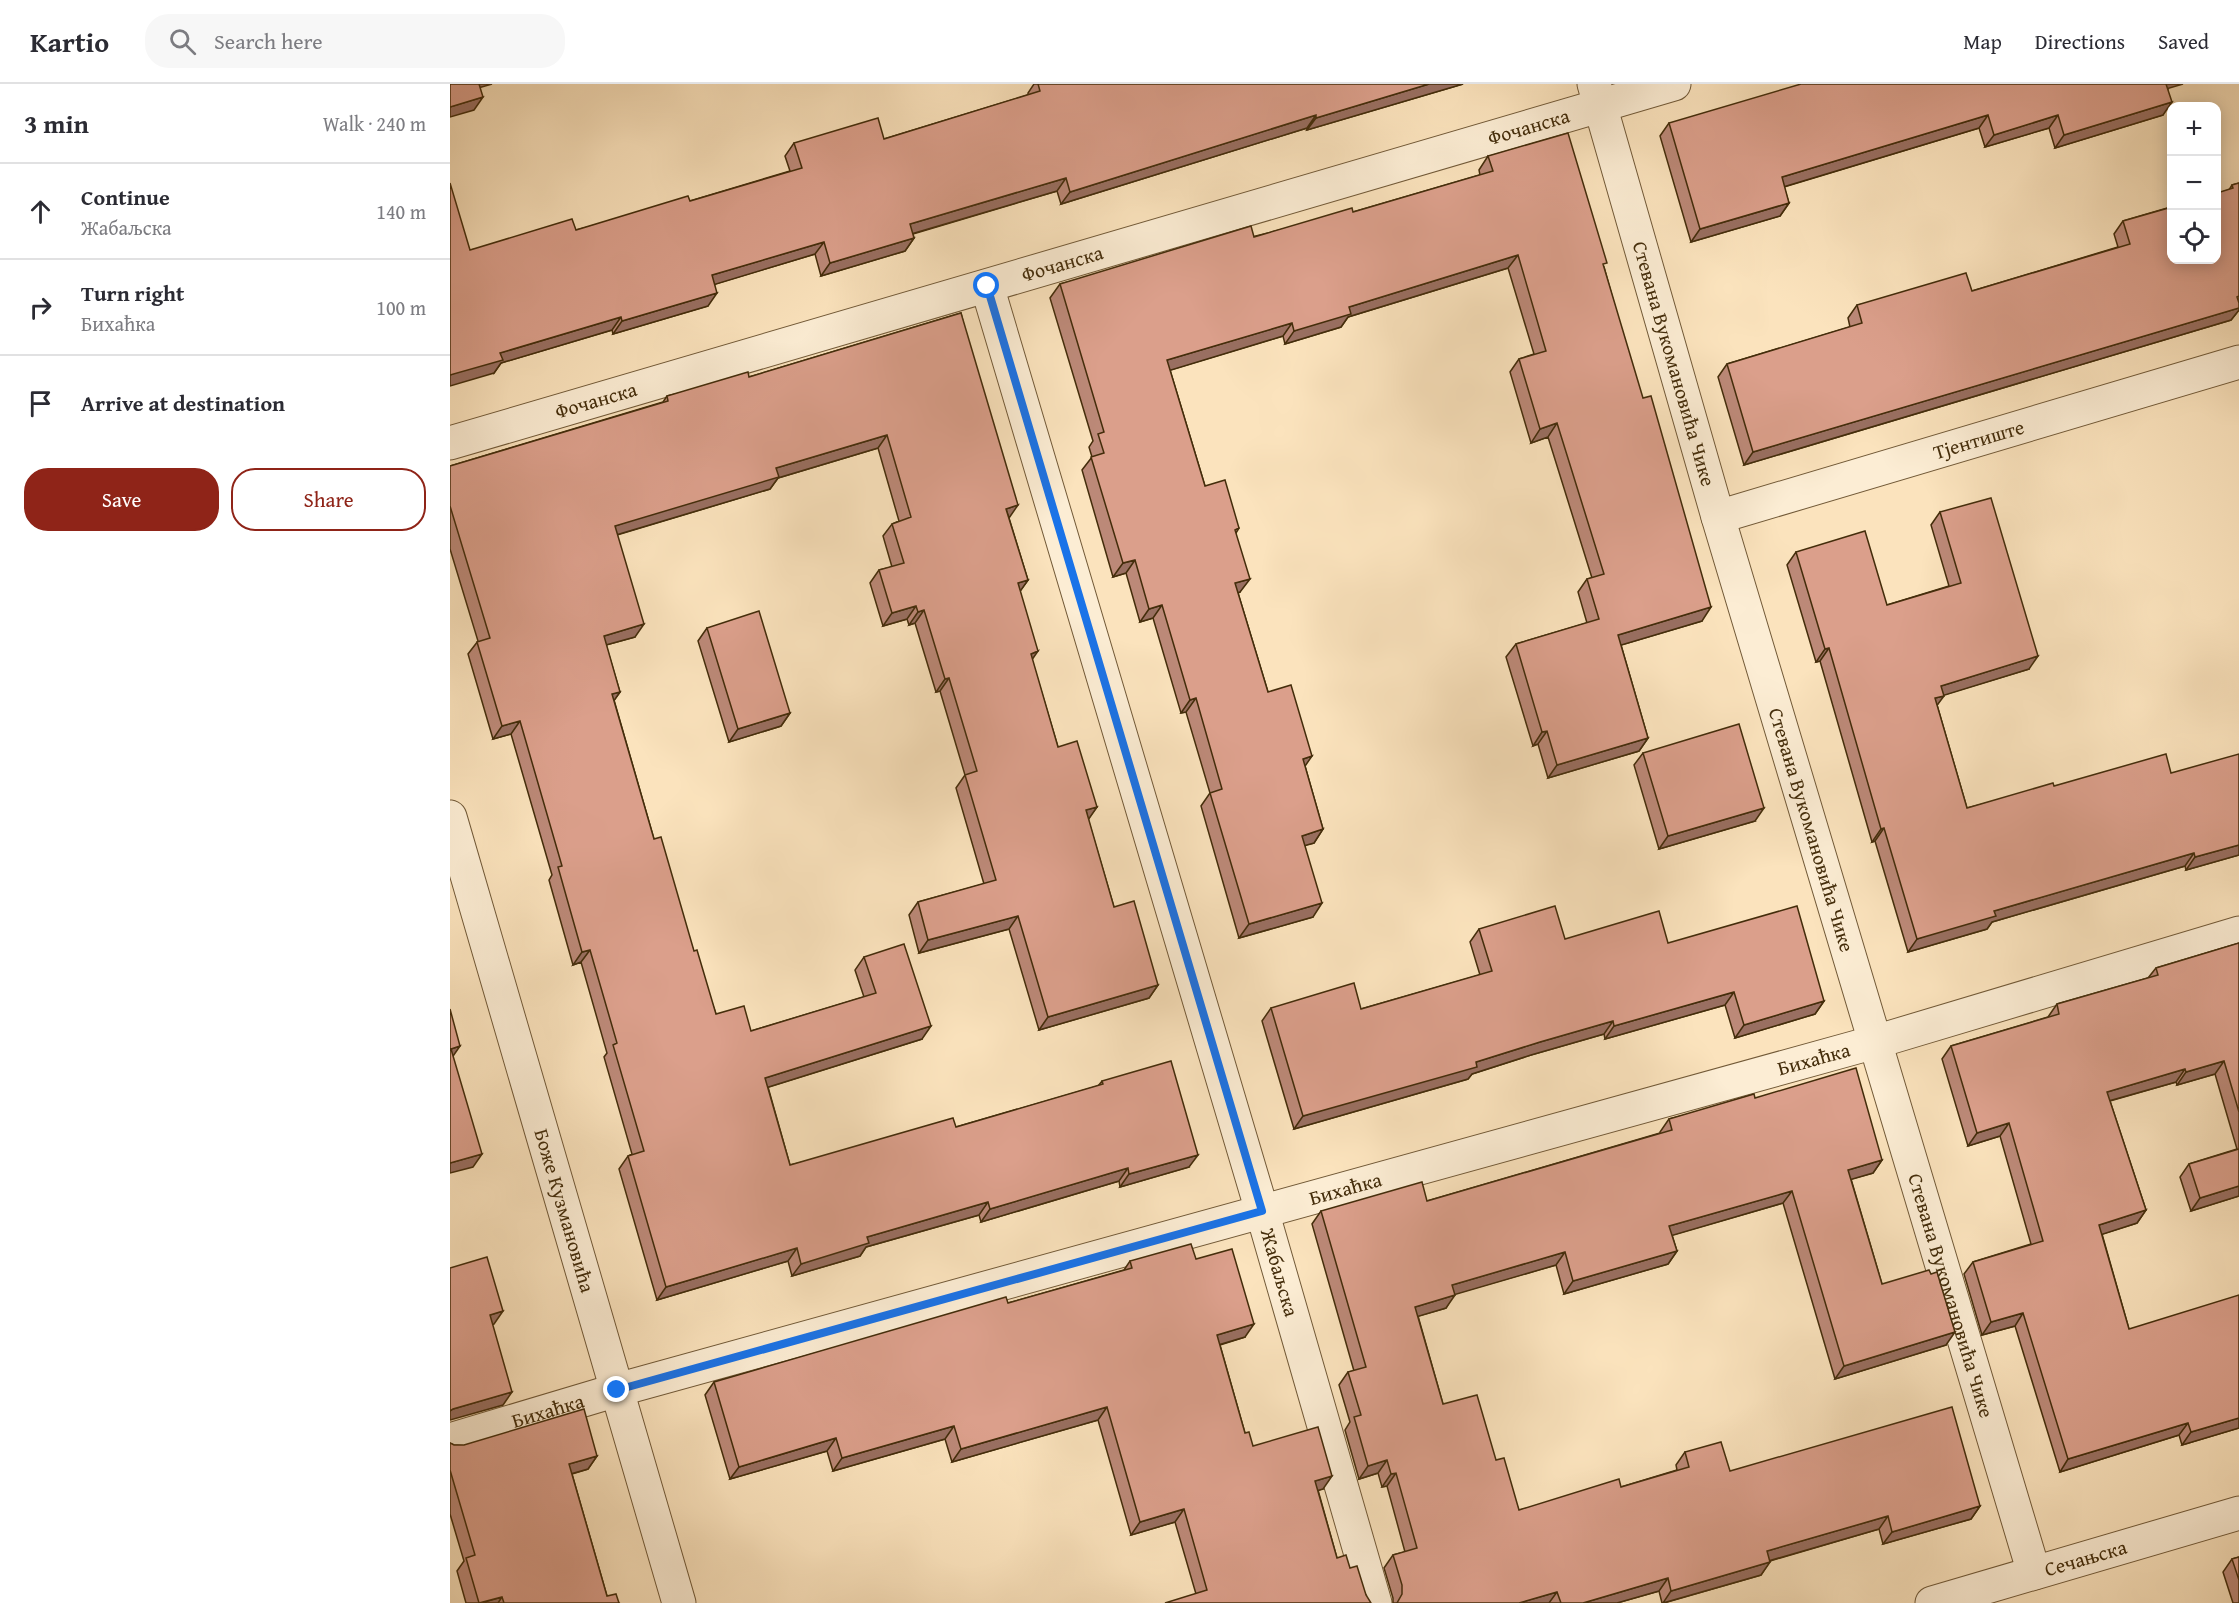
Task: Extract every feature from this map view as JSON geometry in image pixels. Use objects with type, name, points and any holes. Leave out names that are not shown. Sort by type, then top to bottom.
[{"type":"street","name":"Фочанска","points":[[450,443],[987,286],[1598,94],[1674,84]]},
{"type":"street","name":"Стевана Вукомановића Чике","points":[[1598,94],[1718,517],[1875,1042],[2027,1585]]},
{"type":"street","name":"Жабаљска","points":[[987,286],[1262,1211],[1375,1603]]},
{"type":"street","name":"Тјентиште","points":[[1718,517],[2239,362]]},
{"type":"street","name":"Боже Кузмановића","points":[[450,817],[679,1603]]},
{"type":"street","name":"Бихаћка","points":[[450,1440],[617,1390],[1875,1042],[2239,933]]},
{"type":"street","name":"Сечањска","points":[[1932,1603],[2027,1585],[2239,1513]]},
{"type":"building","points":[[450,84],[479,84],[483,97],[450,107]]},
{"type":"building","points":[[1038,84],[1429,84],[1316,118],[1316,115],[1070,192],[1066,178],[910,224],[914,238],[830,263],[824,242],[712,275],[717,293],[622,321],[621,317],[500,353],[503,360],[450,375],[450,183],[470,250],[572,219],[576,230],[688,196],[690,201],[802,168],[794,143],[878,118],[884,139],[1040,91]]},
{"type":"building","points":[[1801,84],[2166,84],[2172,102],[2064,135],[2058,115],[1994,135],[1988,115],[1782,177],[1789,203],[1700,229],[1669,123]]},
{"type":"building","points":[[1568,133],[1607,263],[1603,264],[1643,398],[1651,396],[1711,607],[1618,635],[1648,738],[1557,765],[1547,731],[1542,732],[1516,644],[1599,619],[1587,579],[1604,574],[1557,423],[1540,429],[1519,359],[1546,351],[1518,255],[1349,307],[1351,314],[1294,331],[1292,323],[1167,360],[1205,486],[1225,480],[1239,528],[1235,530],[1250,579],[1235,583],[1268,692],[1291,685],[1312,756],[1303,759],[1323,829],[1302,836],[1322,903],[1249,924],[1210,793],[1222,789],[1196,698],[1190,700],[1162,605],[1149,609],[1135,560],[1123,563],[1091,457],[1104,453],[1098,434],[1104,432],[1060,284],[1251,226],[1254,237],[1352,208],[1353,212],[1493,171],[1488,156]]},
{"type":"building","points":[[2239,183],[2239,296],[2237,297],[2239,308],[1753,452],[1727,364],[1862,323],[1857,305],[1966,273],[1972,291],[2130,244],[2123,221],[2167,208],[2167,264],[2221,264],[2221,192],[2233,188],[2232,185]]},
{"type":"building","points":[[961,313],[1018,505],[1006,509],[1028,580],[1018,583],[1038,651],[1031,654],[1058,747],[1077,741],[1097,807],[1086,810],[1114,907],[1134,901],[1158,985],[1048,1017],[1018,916],[928,940],[918,902],[996,880],[965,775],[977,771],[949,678],[945,679],[924,610],[918,612],[916,606],[892,613],[879,570],[904,563],[892,524],[911,517],[887,435],[776,468],[779,477],[615,526],[644,624],[604,636],[620,692],[612,694],[654,839],[661,837],[694,951],[697,950],[716,1014],[744,1006],[751,1031],[876,993],[864,957],[904,944],[931,1026],[765,1078],[790,1165],[953,1118],[956,1127],[1103,1084],[1102,1081],[1171,1061],[1198,1155],[1129,1174],[1128,1168],[990,1209],[988,1202],[867,1237],[869,1243],[801,1264],[797,1248],[666,1287],[628,1156],[644,1151],[613,1045],[617,1043],[590,950],[582,952],[558,867],[562,866],[520,721],[502,726],[477,642],[490,638],[450,506],[450,466],[668,401],[667,396],[748,372],[749,377]]},
{"type":"building","points":[[1991,498],[2038,656],[1941,686],[1944,696],[1935,698],[1967,808],[2166,754],[2171,773],[2239,754],[2239,845],[2195,857],[2194,853],[1994,911],[1996,916],[1917,939],[1884,828],[1881,829],[1829,648],[1825,649],[1796,552],[1865,531],[1887,605],[1961,583],[1940,512]]},
{"type":"building","points":[[759,611],[790,713],[738,729],[707,628]]},
{"type":"building","points":[[1739,724],[1764,808],[1668,836],[1643,753]]},
{"type":"building","points":[[1555,906],[1565,939],[1659,911],[1668,943],[1797,906],[1824,1001],[1744,1025],[1734,992],[1614,1026],[1613,1021],[1540,1042],[1476,1062],[1477,1067],[1303,1116],[1271,1008],[1354,983],[1361,1009],[1492,971],[1479,929]]},
{"type":"building","points":[[2239,943],[2239,1112],[2224,1061],[2186,1072],[2185,1069],[2107,1092],[2146,1210],[2099,1225],[2129,1329],[2239,1295],[2239,1418],[2191,1432],[2188,1423],[2068,1459],[2023,1313],[1991,1322],[1973,1262],[2043,1241],[2009,1123],[1977,1133],[1951,1046],[2059,1014],[2057,1004],[2158,975],[2156,968]]},
{"type":"building","points":[[450,1009],[460,1046],[451,1049],[482,1154],[450,1163]]},
{"type":"building","points":[[1856,1068],[1882,1160],[1848,1170],[1882,1284],[1929,1270],[1931,1274],[1937,1272],[1955,1332],[1844,1366],[1792,1191],[1669,1226],[1677,1251],[1573,1281],[1565,1252],[1452,1285],[1455,1295],[1415,1307],[1443,1404],[1477,1395],[1496,1460],[1504,1458],[1519,1510],[1619,1479],[1621,1487],[1689,1467],[1685,1452],[1721,1442],[1730,1471],[1952,1407],[1980,1506],[1892,1532],[1888,1516],[1767,1551],[1770,1562],[1671,1591],[1668,1578],[1583,1603],[1561,1603],[1557,1592],[1519,1603],[1397,1603],[1402,1594],[1402,1585],[1393,1555],[1417,1548],[1396,1473],[1391,1474],[1387,1460],[1368,1466],[1354,1417],[1361,1415],[1348,1372],[1366,1367],[1321,1211],[1422,1182],[1427,1201],[1672,1130],[1669,1119],[1754,1094],[1755,1098]]},
{"type":"building","points":[[2239,1149],[2239,1186],[2200,1198],[2189,1164]]},
{"type":"building","points":[[1191,1244],[1196,1259],[1232,1249],[1254,1324],[1217,1335],[1245,1433],[1249,1432],[1253,1446],[1318,1427],[1332,1476],[1315,1481],[1337,1558],[1346,1555],[1350,1568],[1357,1566],[1366,1595],[1371,1603],[1165,1603],[1207,1590],[1184,1509],[1140,1522],[1107,1407],[961,1449],[954,1426],[842,1458],[836,1438],[739,1467],[714,1382],[1006,1297],[1008,1303],[1132,1268],[1130,1261]]},
{"type":"building","points":[[487,1257],[503,1311],[490,1315],[512,1392],[450,1411],[450,1268]]},
{"type":"building","points":[[584,1409],[597,1456],[569,1464],[607,1596],[616,1594],[619,1603],[504,1603],[502,1597],[479,1603],[466,1558],[475,1555],[450,1470],[450,1443],[464,1445]]},
{"type":"building","points":[[2239,1557],[2239,1580],[2232,1559]]},
{"type":"route","points":[[617,1390],[1262,1211],[987,286]]}]
